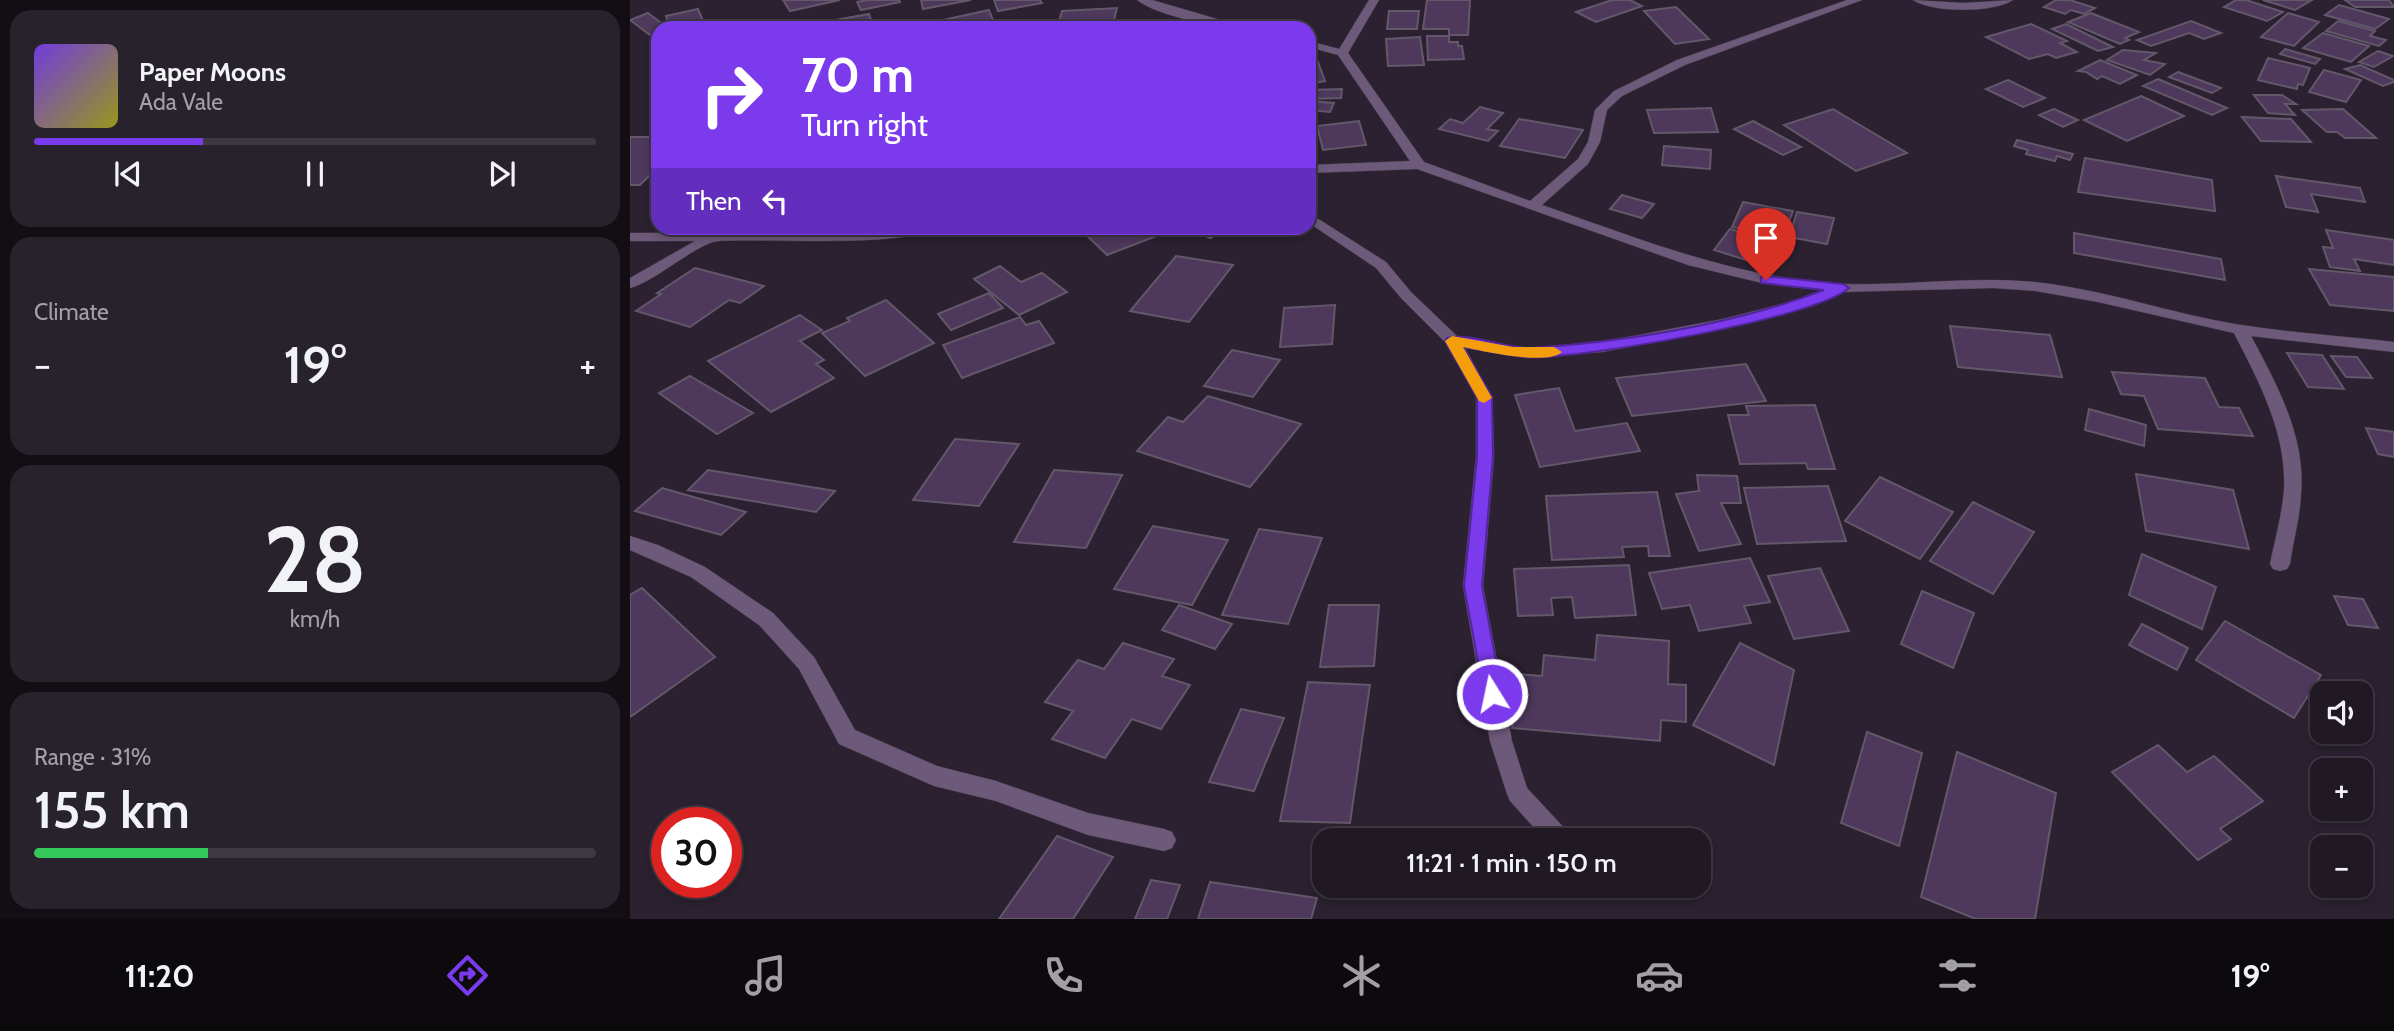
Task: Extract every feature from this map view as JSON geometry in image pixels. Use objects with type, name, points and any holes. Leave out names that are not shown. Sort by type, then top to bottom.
[{"type":"street","points":[[1142,0],[1215,21]]},
{"type":"street","points":[[1342,53],[1374,0]]},
{"type":"street","points":[[1532,206],[1581,165],[1594,142],[1602,106],[1619,92],[1686,61],[1857,0]]},
{"type":"street","points":[[1918,0],[1938,5],[1983,5],[2008,0]]},
{"type":"street","points":[[1316,46],[1342,53],[1362,87],[1404,138],[1419,165]]},
{"type":"street","points":[[1316,169],[1419,165],[1693,262],[1766,280],[1843,288],[1980,284],[2036,286],[2098,297],[2240,330],[2394,347]]},
{"type":"street","points":[[1316,221],[1381,265],[1406,295],[1452,341],[1484,397],[1485,457],[1473,586],[1501,741],[1518,794],[1549,828]]},
{"type":"street","points":[[630,237],[884,235]]},
{"type":"street","points":[[630,284],[712,237]]},
{"type":"street","points":[[1452,341],[1527,353],[1602,347],[1723,324],[1799,304],[1843,288]]},
{"type":"street","points":[[2240,330],[2275,397],[2287,436],[2293,484],[2280,564]]},
{"type":"street","points":[[630,543],[702,575],[754,608],[798,651],[824,691],[847,737],[934,776],[996,791],[1088,824],[1164,839]]},
{"type":"building","points":[[783,0],[840,0],[790,11]]},
{"type":"building","points":[[921,0],[971,0],[923,9]]},
{"type":"building","points":[[994,0],[1040,0],[1042,3],[998,11]]},
{"type":"building","points":[[1427,0],[1470,0],[1468,35],[1449,35],[1449,29],[1423,29]]},
{"type":"building","points":[[1612,0],[1630,0],[1642,6],[1596,22],[1576,12]]},
{"type":"building","points":[[2056,0],[2070,0],[2095,8],[2084,14],[2071,10],[2065,14],[2044,7]]},
{"type":"building","points":[[2236,0],[2246,0],[2283,12],[2267,21],[2224,7]]},
{"type":"building","points":[[2263,0],[2312,0],[2295,10]]},
{"type":"building","points":[[2345,0],[2389,0],[2394,7],[2355,7]]},
{"type":"building","points":[[857,2],[900,2],[861,10]]},
{"type":"building","points":[[2339,5],[2389,19],[2375,29],[2325,15]]},
{"type":"building","points":[[1676,7],[1709,39],[1675,44],[1644,11]]},
{"type":"building","points":[[1117,8],[1114,21],[1059,21],[1062,11]]},
{"type":"building","points":[[698,9],[703,21],[668,21],[666,16]]},
{"type":"building","points":[[989,10],[993,21],[939,21]]},
{"type":"building","points":[[1389,11],[1419,11],[1417,29],[1387,29]]},
{"type":"building","points":[[648,13],[659,21],[651,21],[650,35],[630,20]]},
{"type":"building","points":[[2091,13],[2139,32],[2125,38],[2129,40],[2120,44],[2068,22]]},
{"type":"building","points":[[2288,13],[2319,22],[2294,46],[2261,37]]},
{"type":"building","points":[[869,14],[872,21],[830,21]]},
{"type":"building","points":[[2191,21],[2221,33],[2204,39],[2189,33],[2151,46],[2137,40]]},
{"type":"building","points":[[2338,21],[2375,31],[2370,36],[2386,40],[2379,46],[2326,31]]},
{"type":"building","points":[[2031,24],[2067,41],[2060,43],[2077,52],[2056,58],[2048,54],[2029,59],[1986,37]]},
{"type":"building","points":[[2066,24],[2113,47],[2098,51],[2052,29]]},
{"type":"building","points":[[2323,33],[2369,46],[2351,62],[2303,48]]},
{"type":"building","points":[[1427,36],[1449,36],[1449,42],[1458,42],[1458,46],[1462,46],[1464,59],[1428,60]]},
{"type":"building","points":[[1420,37],[1424,65],[1388,66],[1386,39]]},
{"type":"building","points":[[2285,49],[2320,59],[2315,64],[2280,54]]},
{"type":"building","points":[[2123,50],[2156,53],[2144,60],[2165,64],[2150,75],[2107,60]]},
{"type":"building","points":[[2378,51],[2393,56],[2374,67],[2359,62]]},
{"type":"building","points":[[1316,57],[1325,81],[1316,83]]},
{"type":"building","points":[[2268,58],[2310,68],[2303,85],[2298,84],[2297,89],[2258,80]]},
{"type":"building","points":[[2100,60],[2137,75],[2120,84],[2102,76],[2097,79],[2086,72],[2078,71]]},
{"type":"building","points":[[2360,65],[2394,82],[2383,86],[2345,69]]},
{"type":"building","points":[[2324,70],[2361,80],[2346,102],[2309,92]]},
{"type":"building","points":[[2178,72],[2221,88],[2212,93],[2169,77]]},
{"type":"building","points":[[2158,79],[2227,108],[2212,115],[2143,86]]},
{"type":"building","points":[[2008,80],[2045,98],[2023,107],[1986,89]]},
{"type":"building","points":[[1342,89],[1341,98],[1316,99],[1316,90]]},
{"type":"building","points":[[2254,95],[2282,95],[2296,104],[2285,104],[2295,115],[2268,113]]},
{"type":"building","points":[[2141,96],[2184,116],[2127,141],[2084,120]]},
{"type":"building","points":[[1316,102],[1334,103],[1330,112],[1316,111]]},
{"type":"building","points":[[1480,107],[1503,113],[1487,129],[1498,131],[1488,141],[1439,129],[1450,119],[1463,123]]},
{"type":"building","points":[[1711,108],[1718,132],[1654,133],[1647,110]]},
{"type":"building","points":[[1833,109],[1907,153],[1856,171],[1784,125]]},
{"type":"building","points":[[2054,109],[2078,120],[2063,127],[2039,115]]},
{"type":"building","points":[[2343,109],[2376,138],[2345,138],[2337,132],[2327,132],[2302,110]]},
{"type":"building","points":[[2242,117],[2291,119],[2311,142],[2261,141]]},
{"type":"building","points":[[1519,119],[1583,130],[1565,158],[1500,146]]},
{"type":"building","points":[[1359,121],[1366,145],[1323,150],[1317,126]]},
{"type":"building","points":[[1753,121],[1801,147],[1783,155],[1734,129]]},
{"type":"building","points":[[630,137],[651,137],[651,174],[640,185],[630,185]]},
{"type":"building","points":[[2017,140],[2073,154],[2070,160],[2057,156],[2055,161],[2026,154],[2028,150],[2014,146]]},
{"type":"building","points":[[1664,146],[1711,150],[1710,169],[1662,165]]},
{"type":"building","points":[[2085,158],[2212,180],[2215,211],[2078,192]]},
{"type":"building","points":[[2276,176],[2360,188],[2365,202],[2311,194],[2318,212],[2286,207]]},
{"type":"building","points":[[1622,195],[1654,204],[1642,218],[1610,209]]},
{"type":"building","points":[[1743,202],[1793,211],[1783,237],[1732,227]]},
{"type":"building","points":[[1797,212],[1834,218],[1827,244],[1789,237]]},
{"type":"building","points":[[1730,229],[1772,241],[1756,263],[1714,250]]},
{"type":"building","points":[[2326,230],[2394,240],[2394,265],[2354,259],[2360,271],[2330,267],[2323,247],[2333,248]]},
{"type":"building","points":[[2074,233],[2221,259],[2225,280],[2074,253]]},
{"type":"building","points":[[1086,235],[1159,235],[1107,255]]},
{"type":"building","points":[[1176,256],[1233,265],[1189,322],[1130,311]]},
{"type":"building","points":[[1000,266],[1021,282],[1042,273],[1067,292],[1019,315],[974,279]]},
{"type":"building","points":[[695,268],[764,286],[740,303],[729,300],[690,327],[636,311],[661,294],[657,293]]},
{"type":"building","points":[[2309,269],[2394,277],[2394,311],[2330,305]]},
{"type":"building","points":[[989,293],[1003,308],[951,330],[938,314]]},
{"type":"building","points":[[886,300],[934,343],[865,376],[822,333],[850,321],[847,318]]},
{"type":"building","points":[[1335,305],[1332,344],[1280,347],[1284,308]]},
{"type":"building","points":[[800,315],[822,330],[800,341],[824,360],[816,364],[834,378],[771,412],[708,361]]},
{"type":"building","points":[[1020,317],[1026,325],[1039,321],[1054,343],[962,378],[943,345]]},
{"type":"building","points":[[1950,326],[2050,335],[2062,377],[1958,367]]},
{"type":"building","points":[[1232,350],[1280,360],[1253,397],[1204,386]]},
{"type":"building","points":[[2287,353],[2322,355],[2344,389],[2308,387]]},
{"type":"building","points":[[2331,356],[2357,357],[2372,378],[2346,377]]},
{"type":"building","points":[[1746,364],[1766,401],[1632,416],[1616,378]]},
{"type":"building","points":[[2112,372],[2205,378],[2219,407],[2239,408],[2253,436],[2158,429],[2144,396],[2121,394]]},
{"type":"building","points":[[690,376],[753,413],[717,434],[659,393]]},
{"type":"building","points":[[1559,388],[1575,431],[1627,423],[1640,451],[1540,467],[1515,395]]},
{"type":"building","points":[[1208,396],[1301,424],[1250,487],[1137,451],[1168,417],[1183,422]]},
{"type":"building","points":[[1815,405],[1835,469],[1808,469],[1806,463],[1740,464],[1728,415],[1749,415],[1746,406]]},
{"type":"building","points":[[2089,409],[2146,425],[2144,446],[2085,430]]},
{"type":"building","points":[[2366,428],[2394,432],[2394,457],[2378,454]]},
{"type":"building","points":[[955,439],[1019,444],[979,506],[913,500]]},
{"type":"building","points":[[708,470],[835,491],[816,512],[688,490]]},
{"type":"building","points":[[1054,470],[1122,475],[1086,548],[1014,542]]},
{"type":"building","points":[[2136,474],[2233,490],[2249,549],[2146,531]]},
{"type":"building","points":[[1697,475],[1737,476],[1741,503],[1721,503],[1741,544],[1699,551],[1676,494],[1699,491]]},
{"type":"building","points":[[1880,477],[1953,512],[1920,559],[1845,521]]},
{"type":"building","points":[[1828,486],[1846,541],[1757,544],[1744,488]]},
{"type":"building","points":[[662,488],[746,512],[721,535],[635,511]]},
{"type":"building","points":[[1657,492],[1670,556],[1649,556],[1648,546],[1622,547],[1624,557],[1552,560],[1546,496]]},
{"type":"building","points":[[1973,502],[2034,532],[1993,594],[1930,561]]},
{"type":"building","points":[[1153,526],[1228,540],[1192,605],[1114,589]]},
{"type":"building","points":[[1259,529],[1322,538],[1288,624],[1222,615]]},
{"type":"building","points":[[2142,554],[2216,587],[2202,629],[2129,595]]},
{"type":"building","points":[[1750,558],[1770,602],[1744,606],[1751,623],[1699,631],[1690,605],[1662,609],[1649,573]]},
{"type":"building","points":[[1629,565],[1636,615],[1575,618],[1572,597],[1551,598],[1553,615],[1518,616],[1514,569]]},
{"type":"building","points":[[1820,568],[1849,631],[1794,639],[1768,576]]},
{"type":"building","points":[[642,588],[715,657],[630,717],[630,595]]},
{"type":"building","points":[[1922,591],[1974,613],[1953,668],[1901,644]]},
{"type":"building","points":[[2334,596],[2363,599],[2378,628],[2348,625]]},
{"type":"building","points":[[1179,605],[1232,624],[1215,649],[1162,630]]},
{"type":"building","points":[[1329,605],[1379,605],[1374,666],[1320,667]]},
{"type":"building","points":[[2225,621],[2321,675],[2317,681],[2310,681],[2310,693],[2294,718],[2196,660]]},
{"type":"building","points":[[2142,624],[2188,648],[2177,670],[2129,645]]},
{"type":"building","points":[[1597,635],[1669,641],[1668,684],[1686,685],[1686,722],[1661,720],[1660,741],[1512,728],[1519,674],[1542,676],[1544,655],[1595,660]]},
{"type":"building","points":[[1123,643],[1174,659],[1162,676],[1190,685],[1161,729],[1132,719],[1105,758],[1052,739],[1073,711],[1045,702],[1078,660],[1104,669]]},
{"type":"building","points":[[1740,643],[1794,670],[1774,765],[1693,725]]},
{"type":"building","points":[[1308,682],[1370,685],[1350,823],[1280,821]]},
{"type":"building","points":[[1241,709],[1284,718],[1254,791],[1209,782]]},
{"type":"building","points":[[1867,732],[1922,753],[1899,846],[1841,823]]},
{"type":"building","points":[[2158,745],[2187,772],[2214,756],[2263,801],[2220,829],[2231,839],[2198,860],[2112,772]]},
{"type":"building","points":[[1957,752],[2056,793],[2035,919],[1976,919],[1921,897]]},
{"type":"building","points":[[1057,836],[1113,857],[1073,919],[999,919]]},
{"type":"building","points":[[1151,880],[1180,885],[1167,919],[1135,919]]},
{"type":"building","points":[[1210,882],[1317,898],[1311,919],[1198,919]]},
{"type":"slow traffic","points":[[1484,398],[1452,341],[1527,353],[1554,352]]},
{"type":"route","points":[[1492,694],[1473,586],[1478,508],[1485,457],[1484,397],[1452,341],[1527,353],[1602,347],[1672,336],[1723,324],[1799,304],[1843,288],[1766,280]]}]
